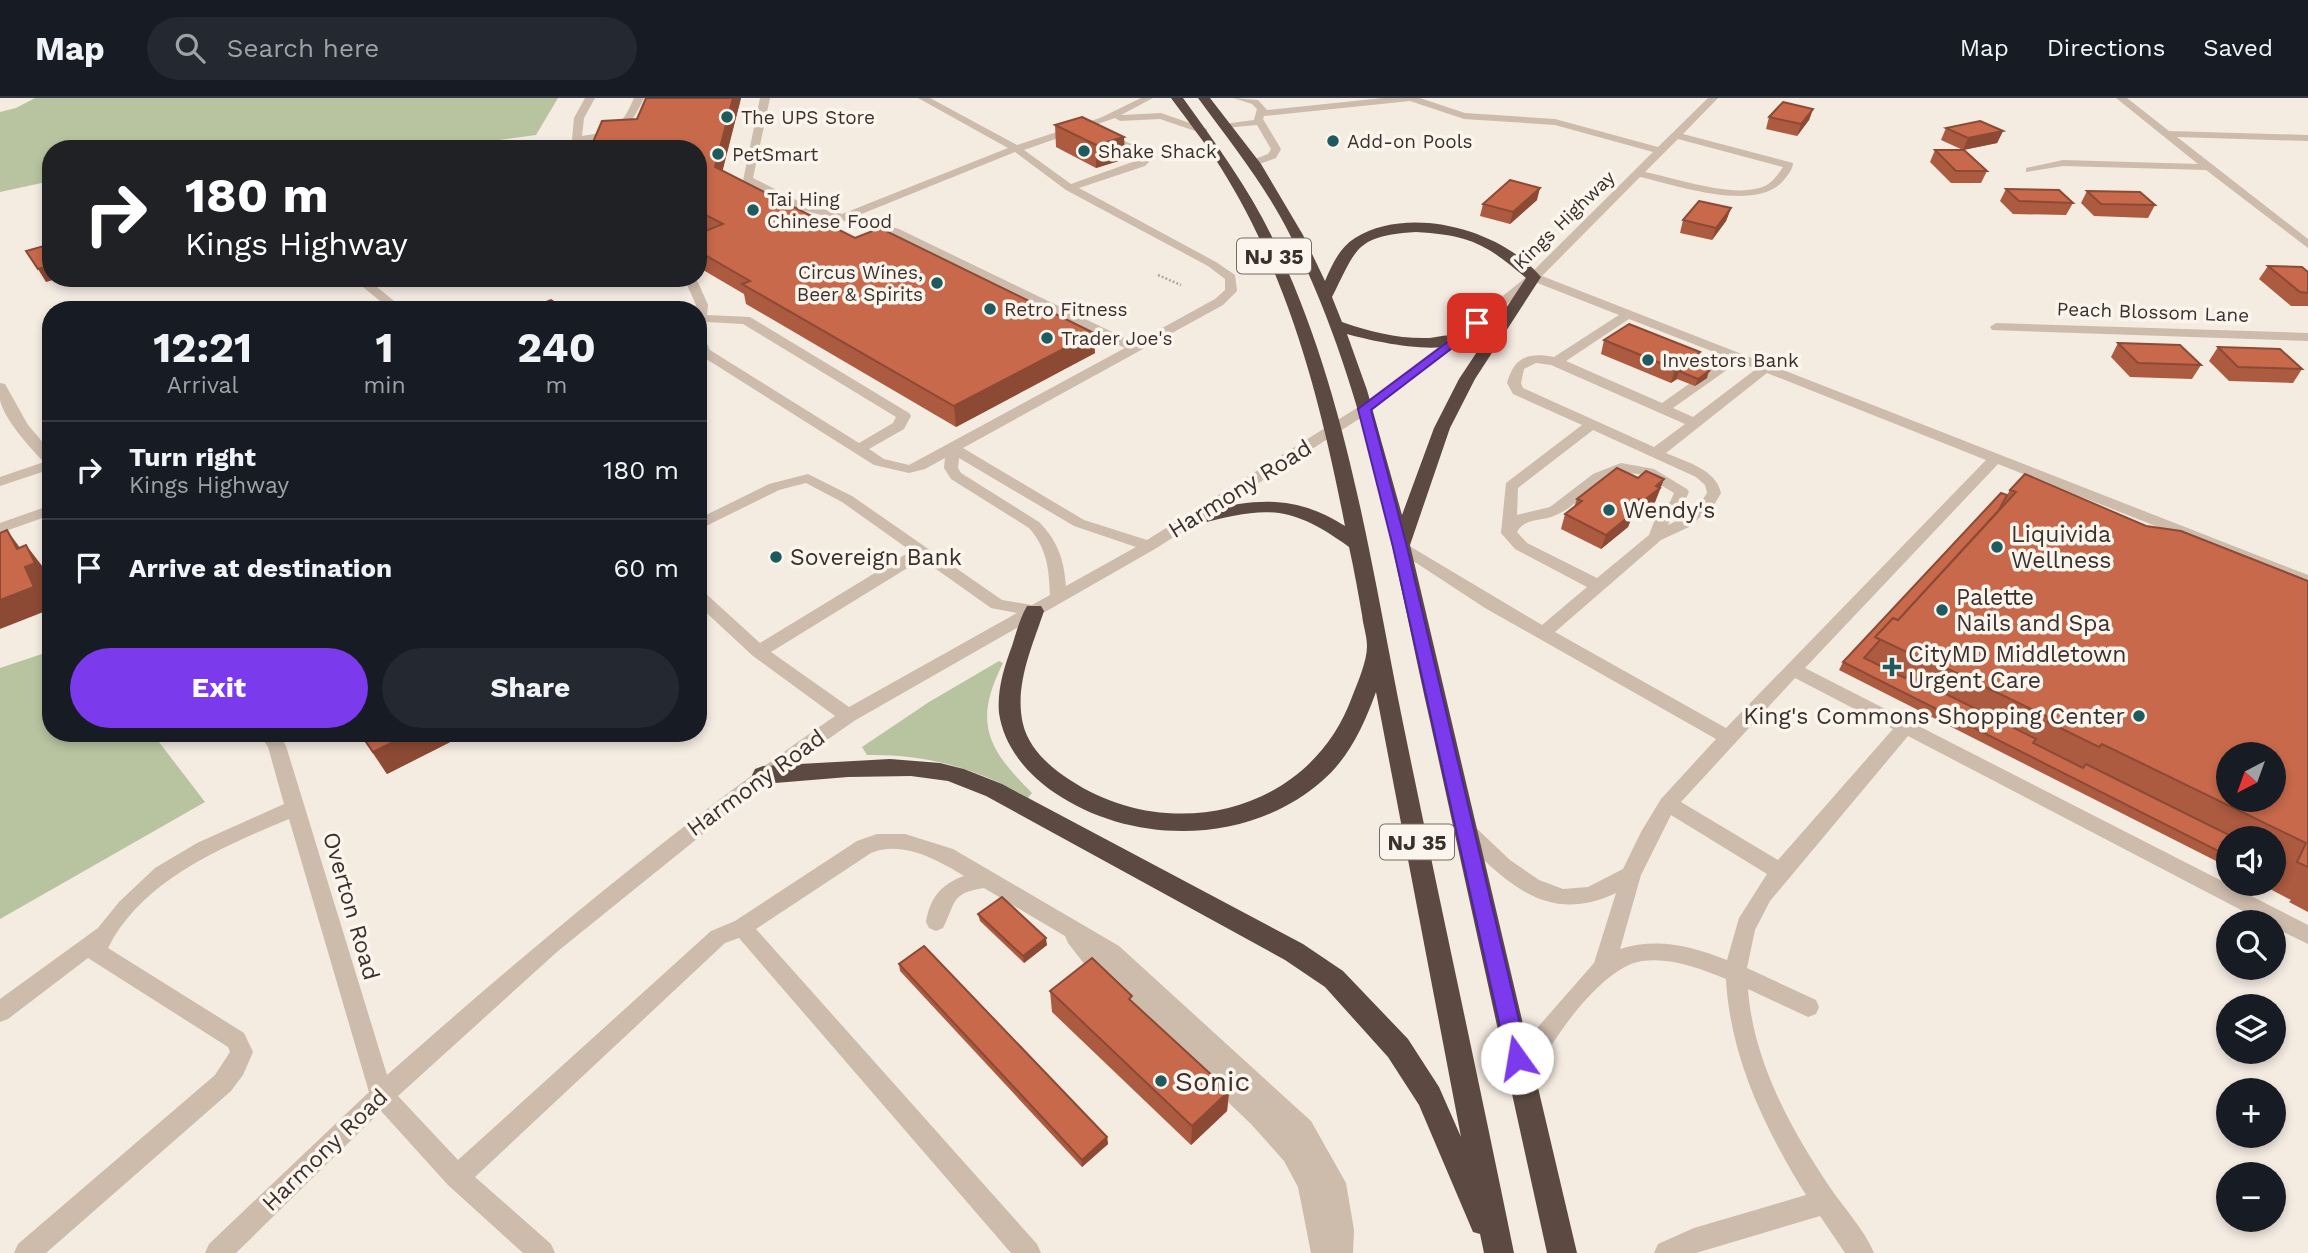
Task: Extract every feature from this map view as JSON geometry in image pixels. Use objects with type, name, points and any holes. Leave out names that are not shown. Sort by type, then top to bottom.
[{"type":"highway","name":"NJ 35","points":[[1177,98],[1204,131],[1248,198],[1300,313],[1326,397],[1358,544],[1499,1253]]},
{"type":"highway","name":"NJ 35","points":[[1210,100],[1254,163],[1313,265],[1365,409],[1400,547],[1562,1253]]},
{"type":"highway","points":[[1325,296],[1348,251],[1360,241],[1399,229],[1440,229],[1476,237],[1496,246],[1534,277],[1467,379],[1442,428],[1400,547]]},
{"type":"highway","points":[[1336,325],[1398,343],[1436,343],[1458,339]]},
{"type":"highway","points":[[1195,519],[1240,506],[1280,506],[1316,514],[1358,544]]},
{"type":"highway","points":[[1034,611],[1009,691],[1012,724],[1025,752],[1037,767],[1066,791],[1099,807],[1137,818],[1184,822],[1217,819],[1276,802],[1302,785],[1332,757],[1352,728],[1364,702],[1377,647]]},
{"type":"highway","points":[[763,775],[859,768],[933,770],[966,779],[994,790],[1294,952],[1334,979],[1398,1048],[1429,1096],[1499,1253]]},
{"type":"street","points":[[577,140],[579,118],[590,98]]},
{"type":"street","points":[[588,140],[623,128],[629,123],[639,98]]},
{"type":"street","points":[[765,98],[747,179],[802,207],[895,231],[1135,348]]},
{"type":"street","points":[[707,353],[858,450],[888,465],[909,469],[920,466],[1135,348],[1227,297],[1231,291],[1231,278],[1212,264],[1070,188],[1015,148],[923,98]]},
{"type":"street","points":[[842,218],[1015,148],[1103,121],[1149,98]]},
{"type":"street","points":[[1238,98],[1255,102],[1262,109],[1261,118],[1276,149],[1272,156],[1254,163]]},
{"type":"street","points":[[1227,126],[1261,118],[1411,98],[1464,117],[1555,122],[1661,151]]},
{"type":"street","name":"Kings Highway","points":[[1365,409],[1534,277],[1713,98]]},
{"type":"street","points":[[2121,98],[2308,245]]},
{"type":"street","points":[[1103,121],[1161,116],[1204,131]]},
{"type":"street","points":[[2169,134],[2308,138]]},
{"type":"street","points":[[1639,174],[1706,187],[1754,192],[1765,191],[1789,165],[1676,135]]},
{"type":"street","points":[[1070,188],[1146,160],[1144,155],[1115,141]]},
{"type":"street","points":[[2030,170],[2063,163],[2207,167]]},
{"type":"street","points":[[1534,277],[2308,581]]},
{"type":"street","points":[[370,287],[387,301]]},
{"type":"street","points":[[1556,362],[1628,314]]},
{"type":"street","points":[[707,317],[746,320],[904,416],[899,426],[858,450]]},
{"type":"street","name":"Peach Blossom Lane","points":[[1996,327],[2308,337]]},
{"type":"street","points":[[1658,407],[1730,354]]},
{"type":"street","points":[[1543,633],[1656,537],[1684,524],[1709,502],[1714,493],[1712,483],[1701,474],[1514,387],[1518,367],[1543,358],[1556,362],[1695,423]]},
{"type":"street","points":[[1656,453],[1765,368]]},
{"type":"street","points":[[0,387],[11,411],[42,452]]},
{"type":"street","name":"Harmony Road","points":[[218,1253],[382,1095],[550,945],[763,775],[848,716],[1149,547],[1365,409]]},
{"type":"street","points":[[1592,424],[1511,486],[1509,533],[1521,546],[1599,586]]},
{"type":"street","points":[[953,448],[1079,523],[1149,547]]},
{"type":"street","points":[[953,448],[951,468],[956,476],[1034,525],[1044,535],[1057,563],[1058,598]]},
{"type":"street","points":[[1604,967],[1631,875],[1648,836],[1668,804],[1728,737],[1996,458]]},
{"type":"street","points":[[0,482],[42,466]]},
{"type":"street","points":[[1509,533],[1512,525],[1522,517],[1552,512],[1608,471],[1626,466],[1658,476],[1682,492],[1677,504],[1665,514],[1656,537]]},
{"type":"street","points":[[707,520],[774,487],[808,478],[847,499],[920,553],[997,604],[1034,611]]},
{"type":"street","points":[[0,528],[42,513]]},
{"type":"street","points":[[1400,547],[1543,633],[1728,737]]},
{"type":"street","points":[[759,652],[920,553]]},
{"type":"street","points":[[707,604],[759,652],[848,716]]},
{"type":"street","points":[[1793,669],[2308,935]]},
{"type":"street","points":[[1861,1253],[1826,1202],[1782,1129],[1745,1038],[1735,974],[1738,949],[1754,909],[1781,872],[1905,727]]},
{"type":"street","name":"Overton Road","points":[[274,742],[382,1095]]},
{"type":"street","points":[[1668,804],[1781,872]]},
{"type":"street","points":[[0,1012],[102,935],[140,894],[185,857],[295,808]]},
{"type":"street","points":[[1466,830],[1519,878],[1550,894],[1579,897],[1631,875]]},
{"type":"street","points":[[457,1177],[718,937],[742,927],[853,852],[877,842],[905,842],[934,849],[1111,953],[1303,1129],[1334,1183],[1341,1230],[1340,1253]]},
{"type":"street","points":[[936,922],[940,904],[949,891],[963,883],[987,880]]},
{"type":"street","points":[[1066,926],[1097,963],[1259,1116],[1293,1153],[1310,1184],[1324,1253]]},
{"type":"street","points":[[742,927],[1028,1253]]},
{"type":"street","points":[[27,1253],[223,1083],[235,1068],[242,1052],[236,1040],[96,952],[102,935]]},
{"type":"street","points":[[1523,1083],[1536,1048],[1555,1018],[1604,967],[1622,957],[1646,950],[1699,960],[1808,1007]]},
{"type":"street","points":[[382,1095],[457,1177],[542,1253]]},
{"type":"street","points":[[1667,1253],[1694,1241],[1826,1202]]},
{"type":"path","points":[[1158,275],[1181,285]]},
{"type":"green space","points":[[35,98],[558,98],[536,135],[499,140],[42,140],[42,183],[0,192],[0,112],[16,108]]},
{"type":"green space","points":[[42,654],[42,742],[159,742],[205,802],[0,919],[0,668]]},
{"type":"green space","points":[[999,661],[1003,663],[989,702],[989,734],[1004,762],[1032,793],[1028,798],[990,778],[951,765],[910,757],[867,755],[862,747],[929,702]]},
{"type":"building","points":[[646,98],[733,98],[715,167],[855,238],[880,228],[1094,333],[954,406],[742,284],[750,281],[707,256],[707,230],[723,224],[707,216],[707,140],[594,140],[602,121],[637,119]]},
{"type":"building","points":[[1783,102],[1813,109],[1801,124],[1769,117]]},
{"type":"building","points":[[1082,117],[1124,137],[1096,145],[1055,125]]},
{"type":"building","points":[[1980,121],[2003,131],[1968,138],[1946,128]]},
{"type":"building","points":[[1935,150],[1964,150],[1987,171],[1956,171]]},
{"type":"building","points":[[1510,180],[1540,188],[1513,212],[1483,204]]},
{"type":"building","points":[[2006,189],[2059,190],[2073,203],[2019,201]]},
{"type":"building","points":[[2087,191],[2140,192],[2155,205],[2101,204]]},
{"type":"building","points":[[1699,201],[1731,208],[1716,228],[1683,220]]},
{"type":"building","points":[[42,247],[42,268],[38,269],[26,251]]},
{"type":"building","points":[[2268,266],[2302,267],[2308,272],[2308,293],[2300,292]]},
{"type":"building","points":[[1629,324],[1700,352],[1675,369],[1604,340]]},
{"type":"building","points":[[2118,343],[2180,345],[2201,365],[2138,363]]},
{"type":"building","points":[[2218,347],[2280,349],[2302,369],[2238,367]]},
{"type":"building","points":[[1691,363],[1709,371],[1698,379],[1679,371]]},
{"type":"building","points":[[1617,468],[1638,478],[1646,471],[1664,479],[1656,486],[1660,488],[1643,501],[1639,499],[1626,509],[1633,513],[1606,535],[1565,514],[1582,501],[1577,499]]},
{"type":"building","name":"King's Commons Shopping Center","points":[[2025,474],[2146,526],[2181,531],[2308,581],[2308,867],[2297,862],[2306,843],[2286,833],[2286,826],[2271,826],[2242,812],[2286,812],[2286,742],[2216,742],[2216,799],[2102,744],[2099,747],[2048,722],[2050,718],[1919,655],[1917,657],[1875,637],[1893,618],[1898,620],[2016,492],[2010,490]]},
{"type":"building","points":[[2001,493],[2007,495],[1999,510],[1898,620],[1893,618],[1875,637],[1880,640],[1864,658],[1905,678],[1908,675],[2036,739],[2033,743],[2083,768],[2086,764],[2216,829],[2216,850],[1843,662]]},
{"type":"building","points":[[7,530],[17,549],[26,545],[35,563],[25,567],[34,587],[0,600],[0,533]]},
{"type":"building","points":[[366,742],[394,742],[373,752]]},
{"type":"building","points":[[1002,897],[1046,938],[1023,956],[978,914]]},
{"type":"building","points":[[924,946],[1107,1137],[1082,1160],[899,964]]},
{"type":"building","name":"Sonic","points":[[1092,958],[1132,996],[1129,999],[1229,1091],[1192,1126],[1050,991]]},
{"type":"place","name":"The UPS Store","points":[[727,117]]},
{"type":"place","name":"Add-on Pools","points":[[1333,141]]},
{"type":"place","name":"Shake Shack","points":[[1084,151]]},
{"type":"place","name":"PetSmart","points":[[718,154]]},
{"type":"place","name":"Tai Hing Chinese Food","points":[[753,210]]},
{"type":"place","name":"Circus Wines, Beer & Spirits","points":[[937,283]]},
{"type":"place","name":"Retro Fitness","points":[[990,309]]},
{"type":"place","name":"Trader Joe's","points":[[1047,338]]},
{"type":"place","name":"Investors Bank","points":[[1648,360]]},
{"type":"place","name":"Wendy's","points":[[1609,510]]},
{"type":"place","name":"Liquivida Wellness","points":[[1997,547]]},
{"type":"place","name":"Sovereign Bank","points":[[776,557]]},
{"type":"place","name":"Palette Nails and Spa","points":[[1942,610]]},
{"type":"place","name":"CityMD Middletown Urgent Care","points":[[1892,667]]},
{"type":"place","name":"King's Commons Shopping Center","points":[[2139,716]]},
{"type":"place","name":"Sonic","points":[[1161,1081]]},
{"type":"route","points":[[1477,323],[1365,409],[1400,547],[1517,1058]]}]
